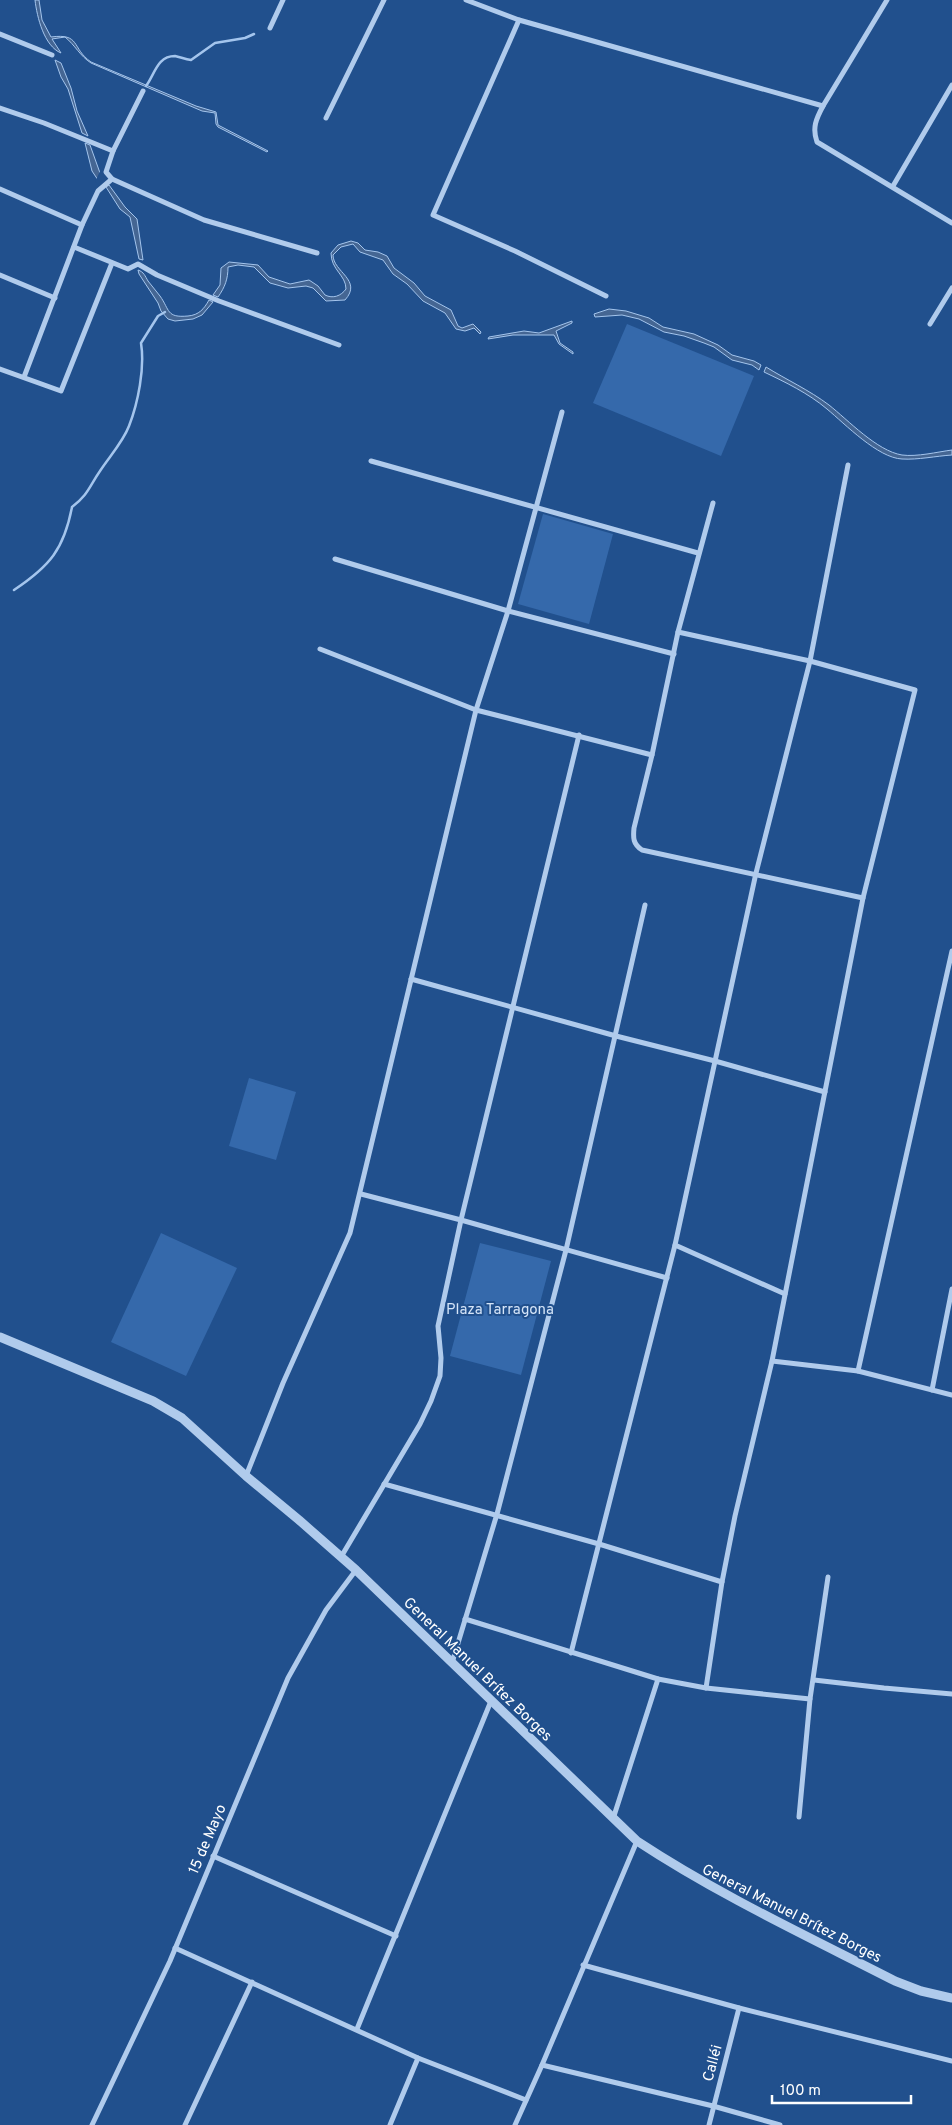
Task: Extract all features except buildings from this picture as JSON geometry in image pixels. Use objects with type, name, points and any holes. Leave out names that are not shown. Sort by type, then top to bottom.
[{"type":"street","points":[[270,28],[283,0]]},
{"type":"street","points":[[326,118],[384,0]]},
{"type":"street","points":[[466,0],[519,20],[823,106]]},
{"type":"street","points":[[887,0],[815,121],[814,133],[816,142],[893,186],[952,223]]},
{"type":"street","points":[[519,20],[433,215],[515,251],[606,296]]},
{"type":"street","points":[[0,34],[52,55]]},
{"type":"street","points":[[893,186],[952,85]]},
{"type":"street","points":[[143,91],[106,169],[110,180],[204,220],[317,253]]},
{"type":"street","points":[[0,108],[44,123],[113,151]]},
{"type":"street","points":[[24,377],[82,225],[101,186],[110,180]]},
{"type":"street","points":[[0,189],[82,225]]},
{"type":"street","points":[[74,247],[128,269],[138,264],[157,275],[220,301],[339,344]]},
{"type":"street","points":[[0,369],[61,391],[112,263]]},
{"type":"street","points":[[0,275],[55,298]]},
{"type":"street","points":[[930,324],[952,288]]},
{"type":"street","points":[[246,1476],[282,1383],[350,1233],[476,710],[508,611],[562,412]]},
{"type":"street","points":[[371,461],[698,553]]},
{"type":"street","points":[[571,1653],[675,1245],[756,873],[810,661],[848,465]]},
{"type":"street","points":[[713,503],[678,632],[652,756],[634,828],[633,838],[635,845],[642,850],[756,873],[863,898]]},
{"type":"street","points":[[335,559],[508,611],[674,654]]},
{"type":"street","points":[[678,632],[810,661],[914,690],[863,898],[772,1361],[735,1516],[722,1582],[706,1688]]},
{"type":"street","points":[[320,649],[476,710],[579,735],[652,756]]},
{"type":"street","points":[[341,1558],[420,1424],[440,1376],[441,1358],[438,1326],[461,1220],[579,735]]},
{"type":"street","points":[[452,1663],[497,1514],[566,1250],[616,1036],[644,905]]},
{"type":"street","points":[[858,1371],[952,951]]},
{"type":"street","points":[[411,979],[616,1036],[714,1060],[825,1092]]},
{"type":"street","points":[[360,1194],[461,1220],[667,1278]]},
{"type":"street","points":[[675,1245],[785,1294]]},
{"type":"street","points":[[932,1390],[952,1289]]},
{"type":"street","name":"General Manuel Brítez Borges","points":[[0,1337],[153,1401],[182,1418],[246,1476],[356,1570],[637,1841],[682,1871],[735,1900],[894,1981],[921,1991],[952,1998]]},
{"type":"street","points":[[772,1361],[858,1371],[952,1395]]},
{"type":"street","points":[[384,1484],[497,1514],[722,1582]]},
{"type":"street","name":"15 de Mayo","points":[[92,2125],[115,2073],[154,1997],[288,1678],[326,1610],[356,1570]]},
{"type":"street","points":[[800,1817],[810,1699],[828,1577]]},
{"type":"street","points":[[465,1620],[658,1679],[706,1688],[810,1699]]},
{"type":"street","points":[[613,1819],[658,1679]]},
{"type":"street","points":[[814,1680],[952,1694]]},
{"type":"street","points":[[357,2029],[491,1701]]},
{"type":"street","points":[[514,2125],[542,2065],[637,1841]]},
{"type":"street","points":[[213,1856],[396,1936]]},
{"type":"street","points":[[175,1948],[418,2058],[526,2100]]},
{"type":"street","points":[[583,1965],[739,2008],[952,2061]]},
{"type":"street","points":[[186,2125],[252,1982]]},
{"type":"street","name":"Calle´i","points":[[709,2125],[739,2008]]},
{"type":"street","points":[[390,2125],[418,2058]]},
{"type":"street","points":[[542,2065],[713,2106],[780,2125]]},
{"type":"green space","points":[[627,324],[754,376],[721,456],[593,403]]},
{"type":"green space","points":[[543,514],[613,534],[589,624],[518,604]]},
{"type":"green space","points":[[249,1078],[296,1092],[276,1160],[229,1146]]},
{"type":"green space","points":[[161,1233],[237,1268],[186,1376],[111,1342]]},
{"type":"green space","name":"Plaza Tarragona","points":[[480,1243],[551,1261],[521,1375],[450,1356]]},
{"type":"shaded area","points":[[35,0],[39,0],[42,20],[51,37],[61,36],[67,37],[72,39],[91,62],[196,106],[216,112],[218,125],[268,151],[218,127],[215,113],[202,111],[91,63],[84,57],[72,43],[65,37],[52,39],[61,53],[50,44],[42,30]]},
{"type":"shaded area","points":[[55,60],[61,63],[71,88],[77,111],[88,136],[82,133],[68,89]]},
{"type":"shaded area","points":[[85,143],[90,145],[100,173],[100,183],[92,171]]},
{"type":"shaded area","points":[[109,185],[125,207],[137,219],[143,260],[139,259],[130,217],[120,209],[106,187]]},
{"type":"shaded area","points":[[351,241],[358,243],[365,250],[387,256],[394,268],[414,283],[425,296],[451,310],[458,326],[462,328],[473,324],[481,332],[480,334],[474,328],[465,331],[456,329],[445,313],[423,301],[407,284],[393,274],[383,260],[360,252],[353,244],[341,247],[333,255],[334,261],[346,276],[351,287],[350,293],[345,300],[326,301],[313,288],[306,286],[288,288],[270,283],[254,267],[238,265],[228,267],[227,279],[223,290],[218,297],[213,295],[220,285],[221,268],[229,262],[258,265],[269,277],[290,284],[309,280],[318,286],[325,295],[337,296],[346,289],[344,280],[333,264],[331,253],[338,245]]},
{"type":"shaded area","points":[[138,270],[144,274],[170,312],[176,316],[195,314],[201,311],[209,300],[213,302],[202,315],[193,319],[175,321],[168,319],[161,311]]},
{"type":"shaded area","points":[[609,309],[626,311],[649,318],[663,327],[694,334],[718,345],[732,355],[761,365],[759,370],[752,365],[732,360],[714,347],[684,336],[664,332],[639,319],[622,315],[595,317],[594,314]]},
{"type":"shaded area","points":[[572,321],[572,323],[556,331],[560,343],[573,352],[573,354],[559,344],[554,335],[513,335],[488,339],[489,337],[524,331],[539,333]]},
{"type":"shaded area","points":[[766,367],[829,405],[883,448],[902,455],[952,450],[952,455],[902,459],[883,453],[872,447],[812,398],[764,372]]},
{"type":"pier","points":[[101,169],[107,180],[100,186],[95,182]]},
{"type":"waterway","points":[[146,86],[157,66],[164,59],[175,56],[191,60],[215,43],[245,38],[254,34]]},
{"type":"waterway","points":[[14,590],[37,573],[54,555],[65,534],[72,507],[85,495],[120,444],[132,417],[140,385],[141,343],[158,316],[165,312]]}]
